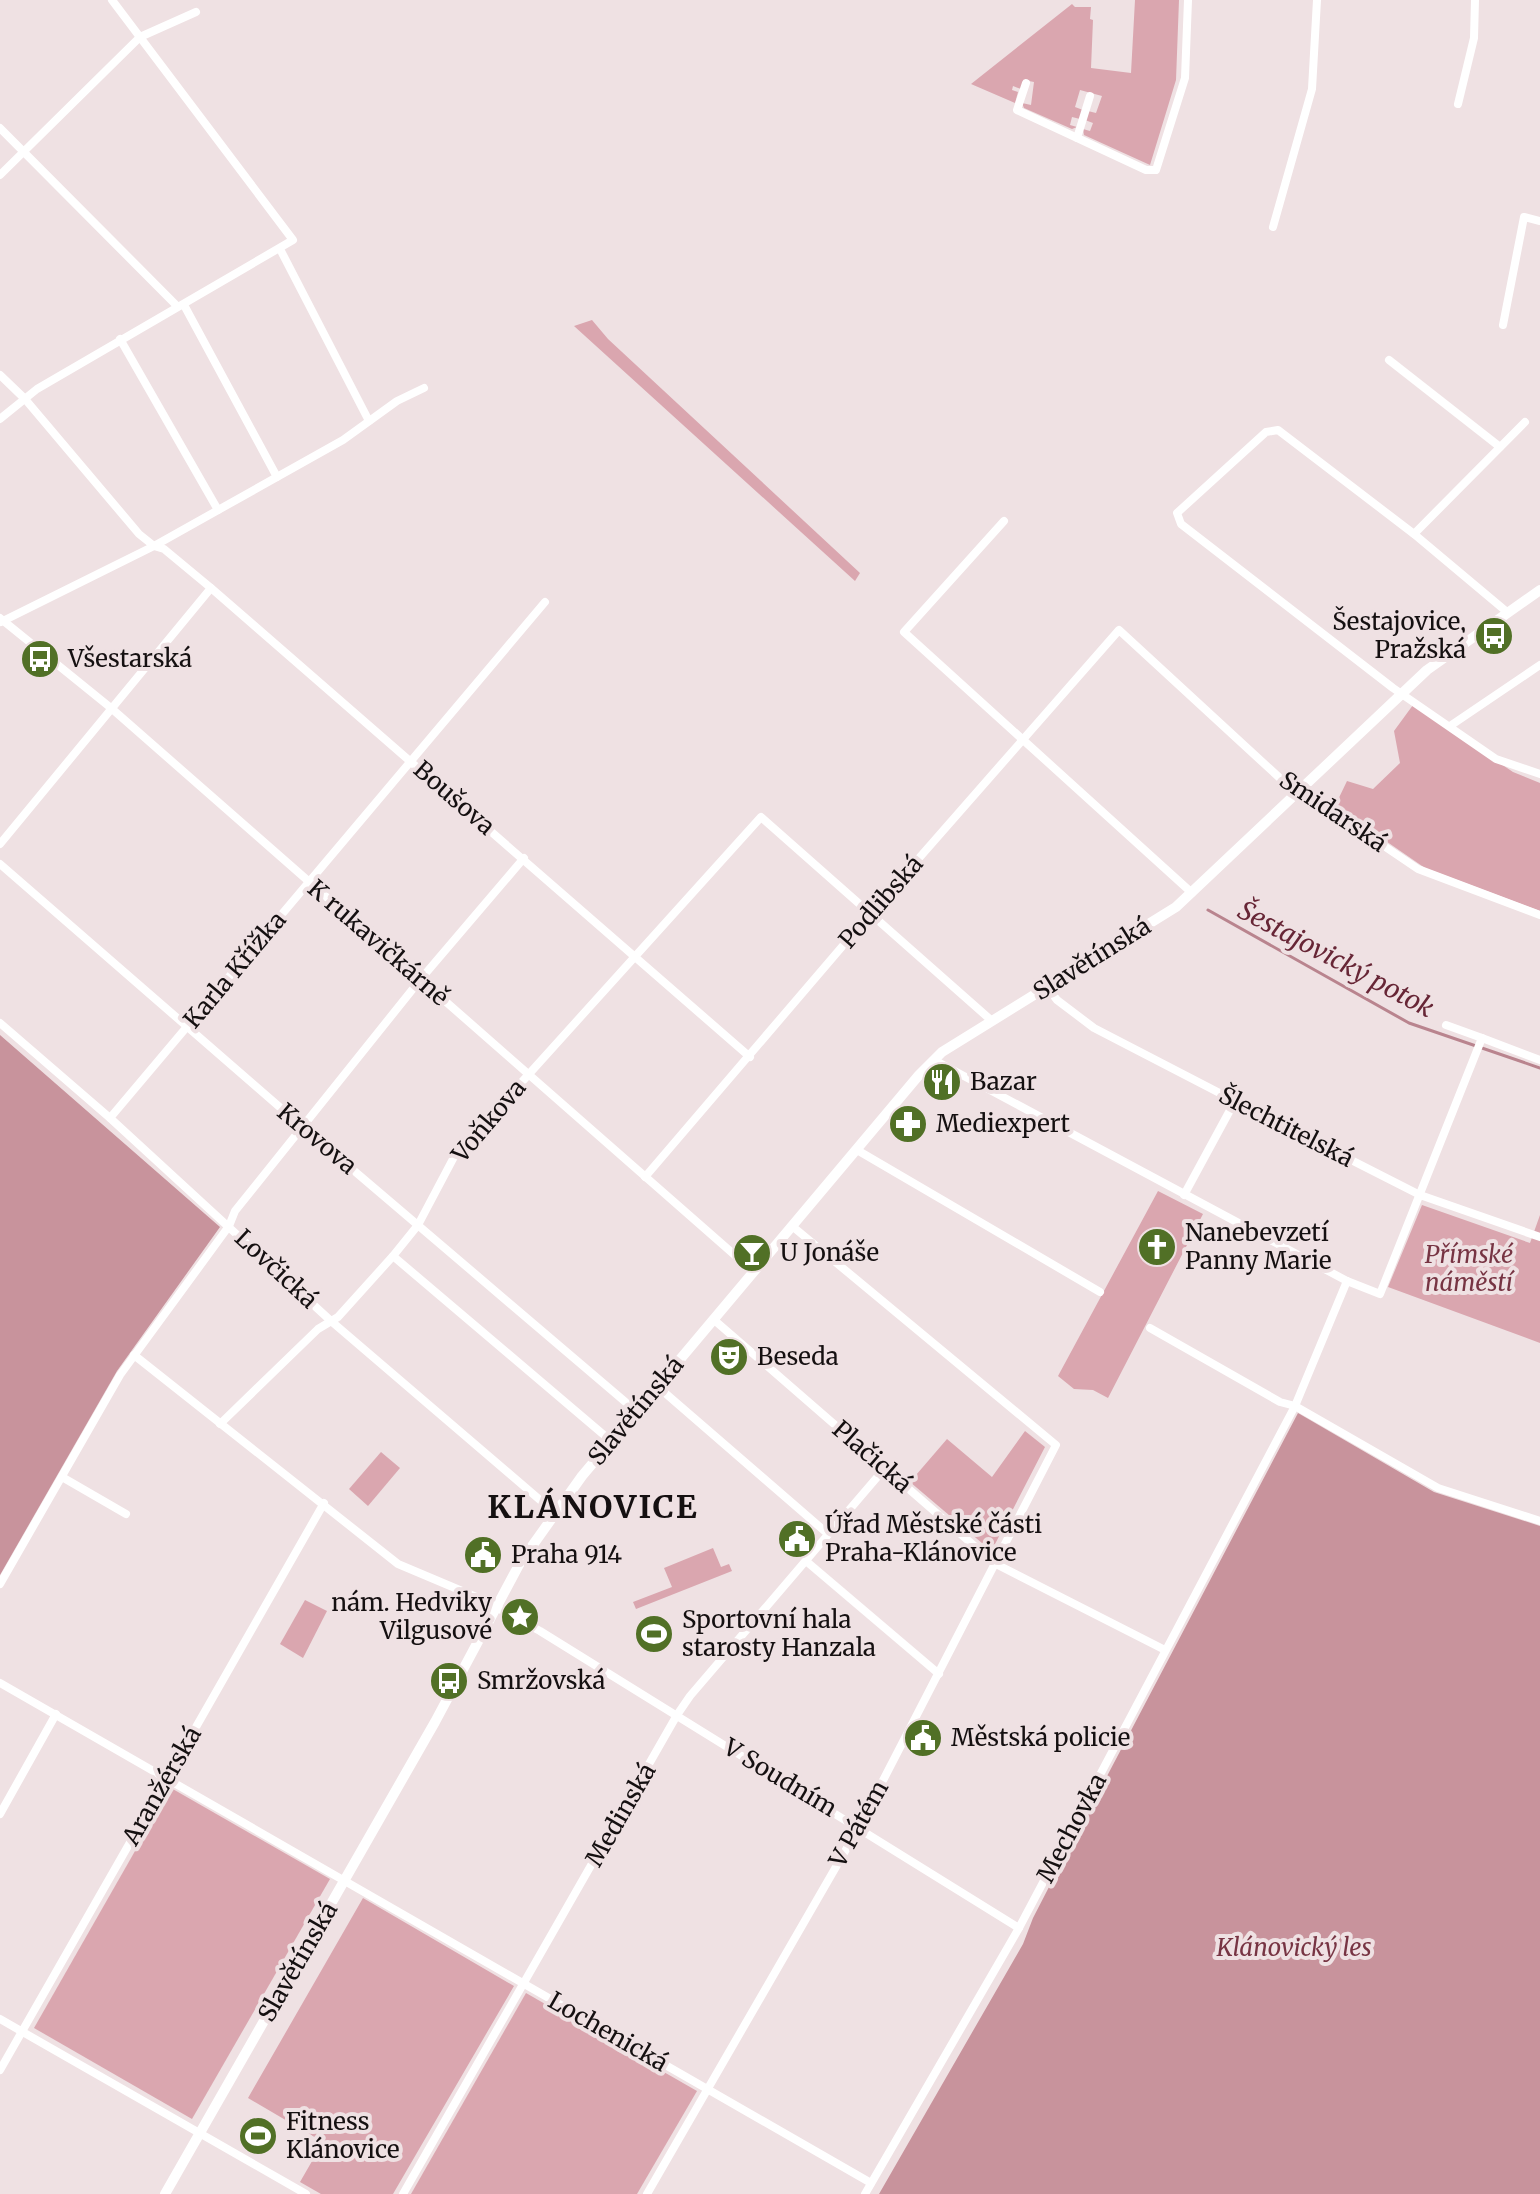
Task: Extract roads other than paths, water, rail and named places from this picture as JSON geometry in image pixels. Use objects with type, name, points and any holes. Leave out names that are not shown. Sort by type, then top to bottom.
[{"type":"street","points":[[0,419],[25,399],[120,339],[293,240],[112,0]]},
{"type":"street","points":[[1026,83],[1017,110],[1146,170],[1156,170],[1185,78],[1188,0]]},
{"type":"street","points":[[1273,227],[1312,89],[1317,0]]},
{"type":"street","points":[[1458,104],[1474,38],[1475,0]]},
{"type":"street","points":[[0,175],[140,37],[196,12]]},
{"type":"street","points":[[1077,138],[1090,96]]},
{"type":"street","points":[[0,128],[180,306],[277,477]]},
{"type":"street","points":[[1503,325],[1524,217],[1540,221]]},
{"type":"street","points":[[280,249],[369,421]]},
{"type":"street","points":[[120,339],[218,510]]},
{"type":"street","points":[[1389,360],[1500,447]]},
{"type":"street","name":"Boušova","points":[[0,375],[25,399],[139,534],[154,546],[164,549],[211,588],[750,1057]]},
{"type":"street","points":[[1,620],[154,546],[343,440],[397,401],[424,388]]},
{"type":"street","points":[[1414,534],[1525,422]]},
{"type":"street","points":[[1507,612],[1414,534],[1278,430],[1266,432],[1177,513],[1181,524],[1393,688],[1496,759],[1540,774]]},
{"type":"street","points":[[1004,521],[904,632],[1192,893]]},
{"type":"street","points":[[0,844],[211,588]]},
{"type":"street","name":"Slavětínská","points":[[165,2194],[345,1881],[520,1563],[554,1512],[713,1319],[934,1060],[942,1052],[1176,907],[1435,664],[1540,590]]},
{"type":"street","name":"Karla Křížka","points":[[110,1118],[545,602]]},
{"type":"street","name":"K rukavičkárně","points":[[1,620],[111,708],[754,1272]]},
{"type":"street","name":"Podlibská","points":[[645,1177],[1119,630]]},
{"type":"street","name":"Smidarská","points":[[1119,630],[1296,793],[1316,800],[1418,869],[1540,915]]},
{"type":"street","points":[[1450,726],[1540,665]]},
{"type":"street","name":"Voňkova","points":[[220,1424],[318,1329],[338,1317],[393,1256],[418,1225],[454,1157],[761,817],[870,914]]},
{"type":"street","points":[[0,1584],[134,1355],[229,1226],[235,1211],[420,980],[524,858]]},
{"type":"street","name":"Krovova","points":[[0,864],[636,1411]]},
{"type":"street","points":[[870,914],[992,1021]]},
{"type":"street","name":"Šlechtitelská","points":[[1047,987],[1057,1000],[1094,1028],[1420,1195],[1540,1237]]},
{"type":"street","name":"Lovčická","points":[[0,1023],[110,1118],[331,1321],[554,1512]]},
{"type":"street","points":[[1446,1025],[1481,1041],[1540,1060]]},
{"type":"street","points":[[934,1060],[1347,1281],[1380,1294],[1481,1041]]},
{"type":"street","points":[[1184,1195],[1235,1101]]},
{"type":"street","points":[[857,1150],[1100,1292]]},
{"type":"street","name":"V Pátém","points":[[647,2194],[859,1827],[1056,1445],[792,1226]]},
{"type":"street","points":[[393,1256],[611,1441]]},
{"type":"street","name":"Mechovka","points":[[865,2194],[1019,1928],[1295,1406],[1347,1281]]},
{"type":"street","name":"Plačická","points":[[713,1319],[994,1563],[1165,1650]]},
{"type":"street","points":[[1150,1328],[1438,1488],[1540,1521]]},
{"type":"street","points":[[134,1355],[398,1564],[497,1607]]},
{"type":"street","points":[[657,1386],[828,1534]]},
{"type":"street","name":"Medinská","points":[[403,2194],[677,1715],[885,1468]]},
{"type":"street","points":[[62,1477],[126,1514]]},
{"type":"street","name":"Aranžérská","points":[[0,2070],[324,1503]]},
{"type":"street","points":[[806,1561],[939,1674]]},
{"type":"street","name":"V Soudním","points":[[497,1607],[1019,1928]]},
{"type":"street","name":"Lochenická","points":[[0,1683],[871,2183]]},
{"type":"street","points":[[0,1814],[56,1714]]},
{"type":"street","points":[[0,2019],[306,2194]]},
{"type":"waterway","name":"Šestajovický potok","points":[[1208,910],[1409,1023],[1540,1068]]},
{"type":"place","name":"Šestajovice, Pražská","points":[[1494,636]]},
{"type":"place","name":"Všestarská","points":[[40,659]]},
{"type":"place","name":"Bazar","points":[[942,1082]]},
{"type":"place","name":"Mediexpert","points":[[908,1124]]},
{"type":"place","name":"Nanebevzetí Panny Marie","points":[[1157,1247]]},
{"type":"place","name":"U Jonáše","points":[[752,1253]]},
{"type":"place","name":"Beseda","points":[[729,1357]]},
{"type":"place","name":"Úřad Městské části Praha-Klánovice","points":[[797,1539]]},
{"type":"place","name":"Praha 914","points":[[483,1555]]},
{"type":"place","name":"nám. Hedviky Vilgusové","points":[[520,1617]]},
{"type":"place","name":"Sportovní hala starosty Hanzala","points":[[654,1634]]},
{"type":"place","name":"Smržovská","points":[[449,1681]]},
{"type":"place","name":"Městská policie","points":[[923,1738]]},
{"type":"place","name":"Fitness Klánovice","points":[[258,2136]]},
{"type":"district","name":"KLÁNOVICE","points":[[593,1507]]},
{"type":"park label","name":"Přímské náměstí","points":[[1469,1269]]},
{"type":"park label","name":"Klánovický les","points":[[1294,1948]]}]
